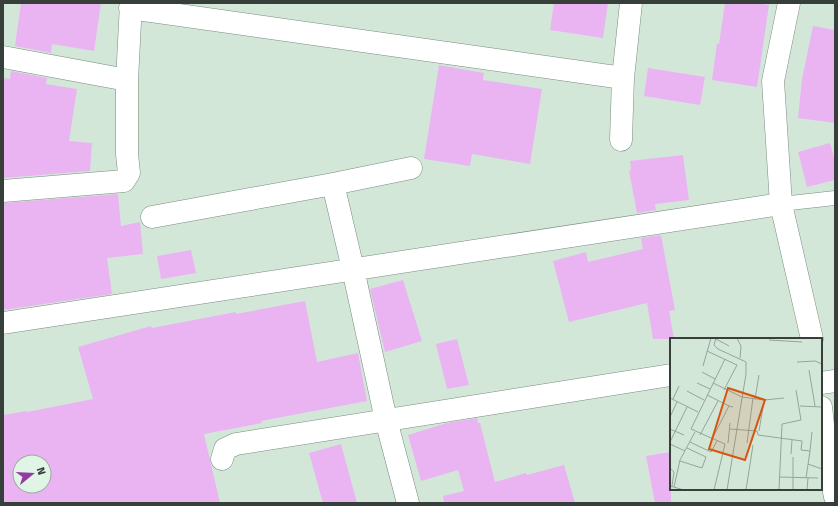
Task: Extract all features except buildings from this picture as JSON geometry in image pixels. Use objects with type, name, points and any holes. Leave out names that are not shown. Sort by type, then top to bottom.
[{"type":"street","points":[[621,140],[623,78],[631,3]]},
{"type":"street","points":[[789,3],[773,80],[781,204],[812,338]]},
{"type":"street","points":[[3,191],[124,181],[129,173],[127,154],[127,80],[130,6],[623,78]]},
{"type":"street","points":[[3,57],[127,80]]},
{"type":"street","points":[[152,217],[333,184],[411,168]]},
{"type":"street","points":[[333,184],[386,420],[408,503]]},
{"type":"street","points":[[3,323],[781,204]]},
{"type":"street","points":[[222,459],[225,449],[236,444],[670,375]]},
{"type":"street","points":[[822,383],[835,381]]},
{"type":"street","points":[[822,416],[826,451],[835,497]]},
{"type":"lane","points":[[781,204],[835,198]]}]
